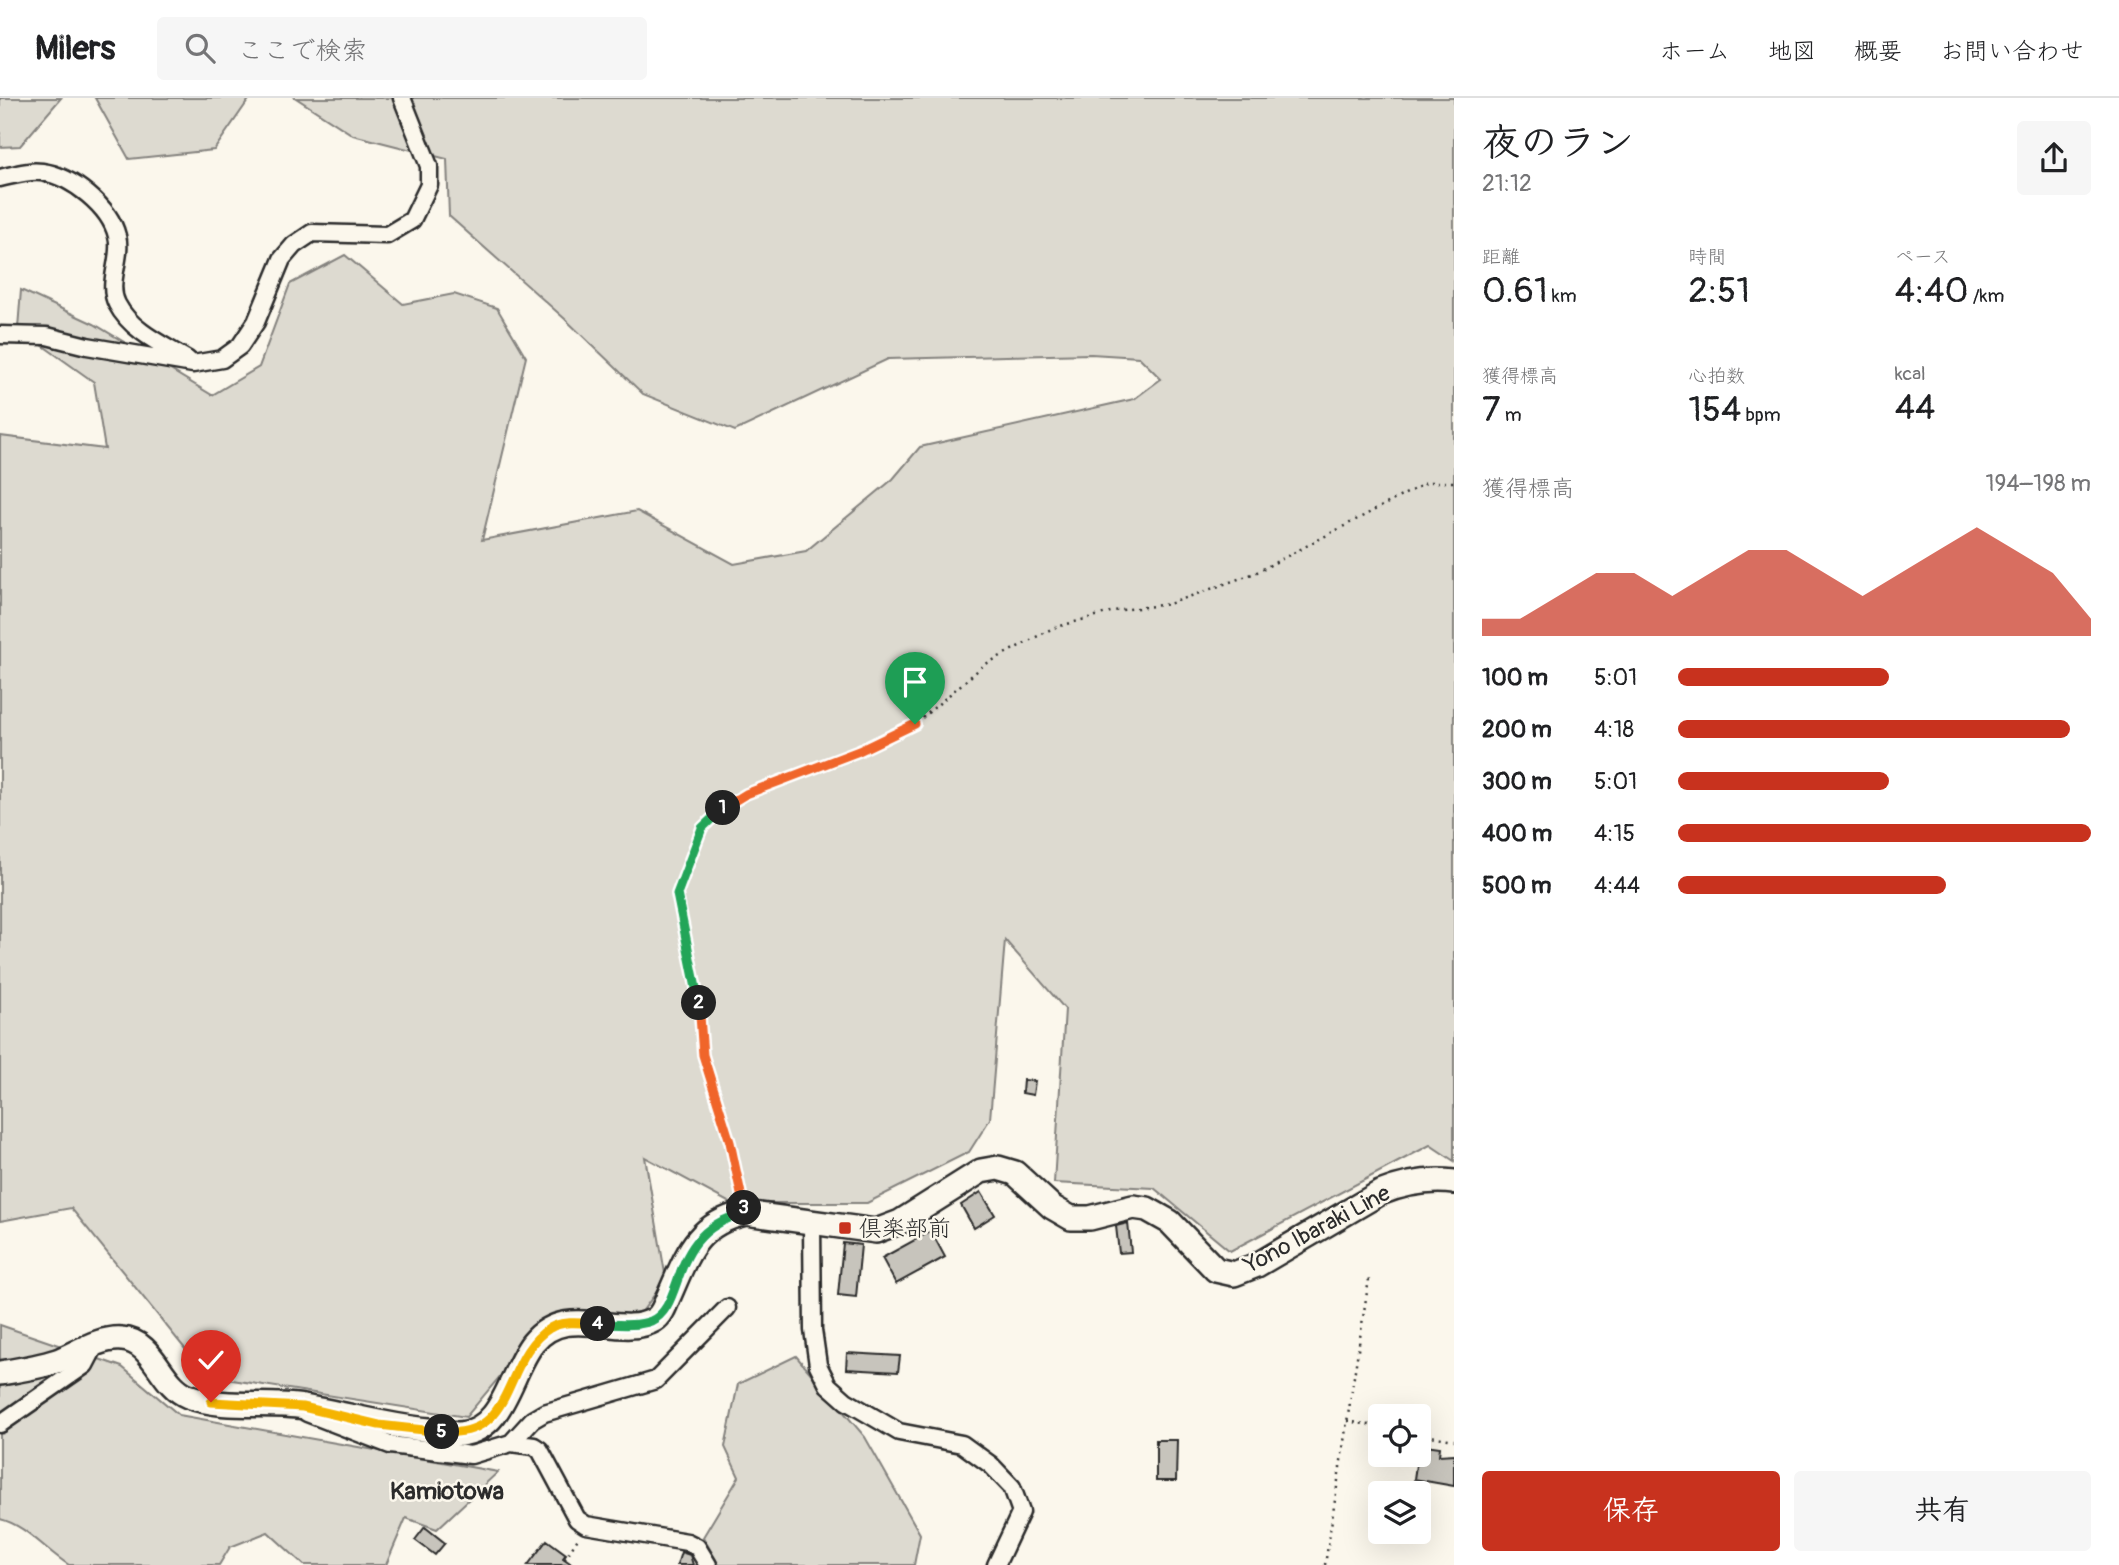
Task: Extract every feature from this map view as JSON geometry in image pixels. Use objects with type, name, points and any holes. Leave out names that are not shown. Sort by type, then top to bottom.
[{"type":"main road","name":"Yono Ibaraki Line","points":[[745,1213],[876,1231],[900,1222],[981,1171],[998,1168],[1015,1173],[1052,1207],[1071,1218],[1090,1218],[1133,1207],[1147,1209],[1170,1222],[1216,1269],[1234,1274],[1257,1265],[1380,1193],[1399,1185],[1428,1180],[1454,1185]]},
{"type":"main road","points":[[0,1373],[54,1362],[96,1344],[121,1339],[135,1342],[148,1353],[170,1382],[185,1395],[211,1402],[303,1407],[394,1427],[460,1434],[480,1429],[494,1416],[533,1343],[551,1328],[566,1323],[637,1324],[654,1320],[663,1310],[693,1242],[712,1226],[745,1213]]},
{"type":"street","points":[[0,335],[47,336],[87,346],[192,364],[222,359],[240,346],[256,322],[282,259],[294,245],[312,233],[378,236],[412,220],[429,185],[429,166],[402,98]]},
{"type":"street","points":[[0,178],[43,172],[62,179],[106,212],[118,237],[113,292],[116,303],[130,323],[192,364]]},
{"type":"street","points":[[812,1224],[813,1331],[818,1365],[828,1385],[846,1401],[900,1432],[962,1444],[998,1472],[1012,1487],[1021,1512],[996,1565]]},
{"type":"street","points":[[511,1443],[531,1420],[544,1413],[656,1380],[727,1308]]},
{"type":"street","points":[[0,1424],[85,1365],[96,1344]]},
{"type":"street","points":[[303,1407],[310,1417],[390,1445],[432,1448],[471,1455],[511,1443],[534,1446],[540,1450],[577,1519],[586,1525],[687,1542],[697,1547],[708,1565]]},
{"type":"path","points":[[745,1213],[730,1142],[703,1055],[698,1023],[699,997],[677,894],[702,828],[723,808],[746,794],[859,751],[915,724],[984,665],[1054,628],[1114,611],[1169,604],[1255,573],[1428,482],[1454,482]]},
{"type":"path","points":[[1325,1565],[1369,1279]]},
{"type":"path","points":[[1347,1421],[1368,1425]]},
{"type":"path","points":[[1431,1436],[1454,1440]]},
{"type":"path","points":[[561,1565],[586,1525]]},
{"type":"shaded area","points":[[0,98],[61,98],[20,146],[0,147]]},
{"type":"shaded area","points":[[95,98],[250,98],[214,150],[129,159]]},
{"type":"shaded area","points":[[296,98],[1454,98],[1454,1161],[1430,1145],[1230,1251],[1154,1188],[1054,1183],[1065,1009],[1005,940],[990,1119],[969,1152],[867,1203],[730,1203],[645,1157],[666,1279],[638,1317],[547,1320],[466,1417],[207,1376],[71,1208],[0,1221],[0,436],[105,449],[94,382],[18,328],[21,290],[94,324],[212,395],[259,367],[290,284],[345,255],[403,304],[454,294],[497,308],[526,357],[482,540],[637,511],[734,564],[806,551],[893,479],[920,447],[1134,399],[1161,379],[1139,357],[1091,354],[888,359],[735,431],[643,394],[565,319],[449,216],[447,159],[353,135]]},
{"type":"shaded area","points":[[0,1325],[122,1367],[179,1415],[498,1472],[437,1529],[406,1518],[386,1565],[304,1565],[268,1532],[230,1547],[219,1565],[69,1565],[27,1532],[0,1519]]},
{"type":"shaded area","points":[[796,1356],[865,1437],[920,1534],[914,1565],[719,1565],[703,1537],[739,1477],[725,1447],[738,1384]]},
{"type":"building","points":[[1023,1080],[1035,1081],[1033,1095],[1022,1093]]},
{"type":"building","points":[[981,1192],[995,1215],[974,1228],[961,1205]]},
{"type":"building","points":[[1128,1223],[1131,1252],[1119,1253],[1116,1226]]},
{"type":"building","points":[[931,1231],[945,1257],[896,1284],[882,1258]]},
{"type":"building","points":[[843,1243],[861,1245],[856,1297],[838,1295]]},
{"type":"building","points":[[847,1353],[900,1356],[898,1372],[846,1369]]},
{"type":"building","points":[[1156,1440],[1177,1440],[1176,1481],[1156,1481]]},
{"type":"building","points":[[1431,1446],[1440,1447],[1439,1455],[1454,1454],[1454,1486],[1414,1479],[1416,1467],[1431,1467]]},
{"type":"building","points":[[425,1527],[445,1543],[435,1555],[415,1540]]},
{"type":"building","points":[[547,1540],[566,1554],[563,1558],[573,1565],[528,1565]]},
{"type":"building","points":[[681,1552],[690,1555],[693,1565],[677,1565]]},
{"type":"place","name":"倶楽部前","points":[[845,1228]]},
{"type":"district","name":"Kamiotowa","points":[[447,1491]]},
{"type":"route","points":[[211,1402],[303,1407],[379,1425],[460,1434],[480,1429],[494,1416],[533,1343],[551,1328],[566,1323],[637,1324],[654,1320],[663,1310],[693,1242],[712,1226],[745,1213],[730,1142],[703,1055],[698,1023],[699,997],[677,894],[692,847],[702,828],[723,808],[746,794],[821,763],[859,751],[915,724]]}]
